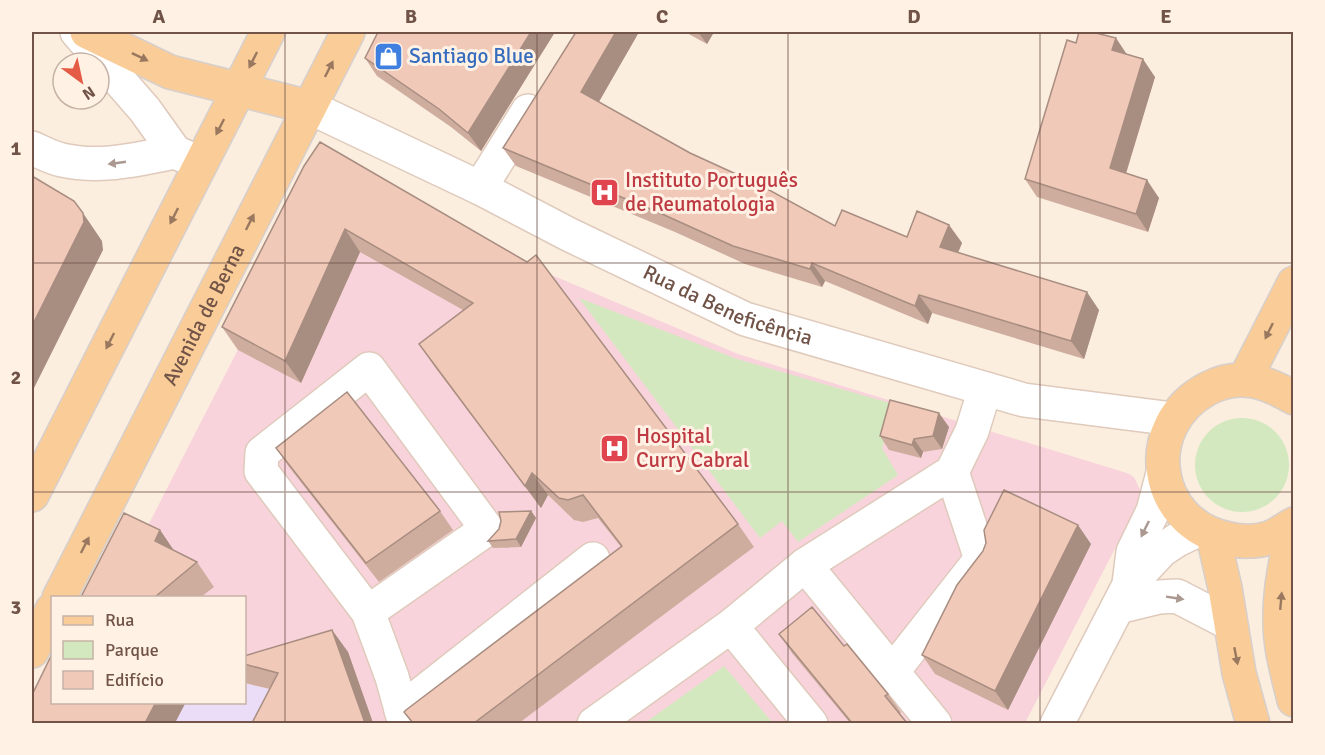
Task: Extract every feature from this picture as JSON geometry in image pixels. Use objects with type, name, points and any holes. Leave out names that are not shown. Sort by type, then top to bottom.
[{"type":"main road","points":[[87,32],[170,72],[309,107]]},
{"type":"main road","points":[[32,495],[188,158],[238,89],[268,32]]},
{"type":"main road","name":"Avenida de Berna","points":[[60,596],[348,32]]},
{"type":"main road","points":[[1245,379],[1293,283]]},
{"type":"main road","points":[[1293,398],[1272,385],[1245,379],[1217,384],[1192,397],[1173,419],[1163,445],[1163,473],[1172,500],[1183,516],[1207,533],[1242,542],[1269,538],[1293,525]]},
{"type":"main road","points":[[1293,525],[1286,554],[1280,622],[1285,665],[1293,700]]},
{"type":"main road","points":[[1207,533],[1225,588],[1239,673],[1253,723]]},
{"type":"main road","points":[[32,651],[51,612]]},
{"type":"street","points":[[77,32],[188,158]]},
{"type":"street","points":[[480,188],[541,90]]},
{"type":"street","name":"Rua da Beneficência","points":[[309,107],[480,188],[568,234],[745,319],[1024,400],[1173,419]]},
{"type":"street","points":[[32,148],[60,160],[82,164],[188,158]]},
{"type":"street","points":[[368,612],[486,529],[369,369],[262,453],[261,471],[368,612],[392,676],[403,717],[593,559]]},
{"type":"street","points":[[594,723],[731,626],[805,565],[952,472],[972,431],[985,389]]},
{"type":"street","points":[[893,671],[981,559],[952,472]]},
{"type":"street","points":[[1124,596],[1133,552],[1154,511],[1163,473]]},
{"type":"street","points":[[1057,723],[1124,596],[1162,550],[1177,540],[1207,533]]},
{"type":"street","points":[[805,565],[935,723]]},
{"type":"street","points":[[1124,596],[1177,596],[1229,623]]},
{"type":"street","points":[[731,626],[812,723]]},
{"type":"shaded area","name":"Hospital Curry Cabral","points":[[320,189],[483,246],[738,354],[1127,473],[1134,477],[1140,490],[1138,504],[1025,723],[304,723],[294,695],[246,683],[246,596],[112,596]]},
{"type":"shaded area","points":[[246,683],[294,695],[304,724],[47,724],[57,704],[246,704]]},
{"type":"green space","points":[[579,298],[737,359],[897,405],[882,448],[898,475],[798,542],[782,521],[760,538]]},
{"type":"green space","points":[[1242,418],[1260,422],[1275,432],[1285,447],[1289,465],[1285,483],[1275,498],[1260,508],[1242,512],[1224,508],[1209,498],[1199,483],[1195,465],[1199,447],[1209,432],[1224,422]]},
{"type":"green space","points":[[724,666],[773,723],[645,723]]},
{"type":"building","points":[[378,32],[531,32],[468,133],[439,109],[365,58]]},
{"type":"building","points":[[576,32],[616,32],[581,92],[690,153],[760,185],[835,226],[842,210],[907,237],[917,211],[949,225],[940,247],[1087,292],[1071,341],[919,295],[915,306],[812,263],[810,269],[733,246],[503,148]]},
{"type":"building","points":[[1079,32],[1092,32],[1116,38],[1112,50],[1143,59],[1110,168],[1147,180],[1136,214],[1025,179],[1067,40],[1076,43]]},
{"type":"building","points":[[320,142],[527,262],[536,255],[738,524],[474,723],[413,723],[404,712],[622,546],[583,495],[568,500],[559,498],[532,473],[525,486],[419,344],[473,303],[345,229],[285,361],[222,327],[304,166]]},
{"type":"building","points":[[32,176],[74,201],[83,213],[84,222],[32,326]]},
{"type":"building","points":[[347,392],[440,511],[366,563],[276,448]]},
{"type":"building","points":[[890,400],[939,413],[933,436],[914,439],[912,445],[880,436]]},
{"type":"building","points":[[1004,490],[1078,525],[995,691],[922,655],[957,585],[983,551],[986,543],[984,530]]},
{"type":"building","points":[[531,511],[516,539],[488,541],[499,529],[501,521],[499,512]]},
{"type":"building","points":[[124,513],[160,530],[155,541],[197,562],[156,596],[82,596]]},
{"type":"building","points":[[812,607],[844,646],[847,644],[888,694],[885,696],[907,723],[852,723],[779,634]]},
{"type":"building","points":[[332,630],[365,723],[252,723],[278,673],[246,665],[246,655]]},
{"type":"building","points":[[51,656],[51,704],[155,704],[145,723],[32,723],[32,695]]},
{"type":"place","name":"Santiago Blue","points":[[388,56]]},
{"type":"place","name":"Instituto Português de Reumatologia","points":[[604,192]]},
{"type":"place","name":"Hospital Curry Cabral","points":[[615,448]]}]
